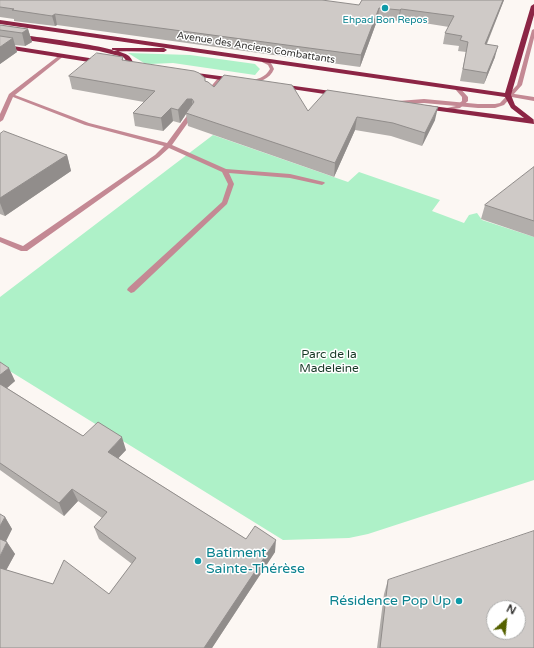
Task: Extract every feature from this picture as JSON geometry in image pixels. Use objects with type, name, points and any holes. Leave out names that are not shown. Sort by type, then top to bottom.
[{"type":"main road","points":[[534,6],[508,95],[508,100],[513,106],[522,115],[534,122]]},
{"type":"main road","name":"Avenue des Anciens Combattants","points":[[0,22],[177,46],[264,61],[508,95]]},
{"type":"main road","points":[[0,34],[100,49],[213,53]]},
{"type":"main road","points":[[0,46],[109,63]]},
{"type":"main road","points":[[100,49],[125,56],[128,58],[132,67]]},
{"type":"main road","points":[[124,66],[139,68]]},
{"type":"main road","points":[[184,74],[265,84]]},
{"type":"main road","points":[[272,85],[349,96]]},
{"type":"main road","points":[[388,102],[534,122]]},
{"type":"street","points":[[396,103],[424,101],[462,105],[495,106],[505,101],[508,95],[519,85],[534,30]]},
{"type":"street","points":[[0,120],[11,95],[63,55]]},
{"type":"street","points":[[250,82],[266,78],[271,73],[272,69],[270,64],[264,61]]},
{"type":"street","points":[[209,92],[221,78]]},
{"type":"street","points":[[444,110],[462,105],[465,101],[465,97],[456,88]]},
{"type":"street","points":[[11,95],[87,124],[168,145],[226,171],[290,176],[322,183]]},
{"type":"street","points":[[508,95],[534,99]]},
{"type":"street","points":[[0,239],[24,249],[157,156],[168,145],[191,114]]},
{"type":"street","points":[[131,290],[225,203],[231,184],[226,171]]},
{"type":"green space","points":[[128,53],[190,55],[255,64],[260,69],[255,75],[173,63],[149,64],[144,63]]},
{"type":"green space","name":"Parc de la Madeleine","points":[[213,135],[348,182],[359,172],[440,200],[432,211],[464,223],[469,215],[477,213],[482,220],[534,237],[534,480],[368,534],[349,538],[283,540],[0,365],[0,297]]},
{"type":"building","points":[[0,0],[322,0],[359,5],[362,0],[503,0],[485,44],[498,46],[487,73],[463,69],[468,42],[460,40],[462,36],[445,33],[454,16],[401,9],[379,8],[361,55],[55,14],[52,16],[12,10],[14,9],[0,7]]},
{"type":"building","points":[[0,25],[28,29],[22,33],[0,30]]},
{"type":"building","points":[[0,36],[13,38],[0,47]]},
{"type":"building","points":[[97,53],[123,57],[122,60],[194,71],[199,73],[205,78],[205,81],[214,87],[224,75],[292,85],[308,111],[327,90],[438,107],[425,133],[393,123],[357,117],[335,163],[186,113],[194,102],[192,99],[187,99],[178,110],[171,108],[161,118],[133,113],[155,91],[69,76]]},
{"type":"building","points":[[4,131],[67,155],[0,198],[0,134]]},
{"type":"building","points":[[534,167],[534,221],[485,205]]},
{"type":"building","points":[[0,362],[9,368],[0,375]]},
{"type":"building","points":[[0,384],[83,436],[98,422],[122,437],[108,452],[246,539],[255,526],[276,540],[204,648],[0,648],[0,568],[53,584],[64,560],[109,594],[136,558],[94,527],[107,512],[72,489],[59,503],[0,463]]},
{"type":"building","points":[[0,514],[5,517],[0,526]]},
{"type":"building","name":"Résidence Pop Up","points":[[534,531],[534,648],[380,648],[388,580]]},
{"type":"building","points":[[0,539],[7,542],[0,556]]},
{"type":"place","name":"Ehpad Bon Repos","points":[[385,8]]},
{"type":"place","name":"Batiment Sainte-Thérèse","points":[[198,561]]},
{"type":"place","name":"Résidence Pop Up","points":[[459,601]]}]
